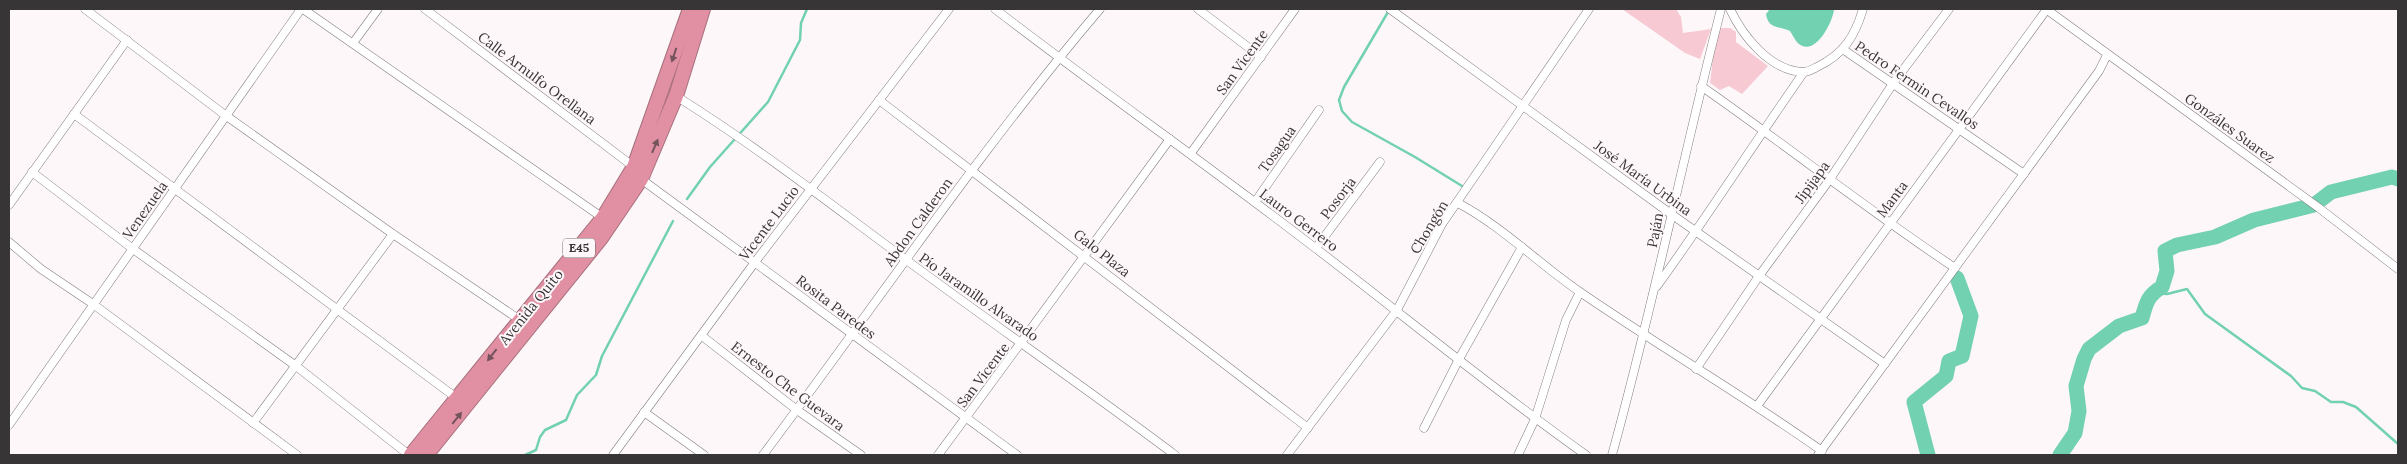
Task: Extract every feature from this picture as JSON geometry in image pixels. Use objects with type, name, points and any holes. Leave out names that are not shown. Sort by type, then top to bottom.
[{"type":"highway","name":"Avenida Quito","points":[[410,455],[458,399],[637,173],[690,9]]},
{"type":"highway","name":"Avenida Quito","points":[[426,455],[601,238],[676,96],[703,9]]},
{"type":"street","points":[[85,9],[224,115],[393,234],[520,320]]},
{"type":"street","points":[[302,9],[603,218]]},
{"type":"street","name":"Venezuela","points":[[9,425],[175,190],[224,115],[302,9]]},
{"type":"street","points":[[353,43],[378,9]]},
{"type":"street","name":"Calle Arnulfo Orellana","points":[[424,9],[637,173]]},
{"type":"street","name":"Vicente Lucio","points":[[613,455],[756,262],[949,9]]},
{"type":"street","name":"Lauro Gerrero","points":[[995,9],[1058,58],[1191,153],[1397,310],[1535,419],[1586,455]]},
{"type":"street","name":"Abdon Calderon","points":[[763,455],[852,336],[971,168],[1058,58],[1100,9]]},
{"type":"street","points":[[1198,9],[1210,12],[1261,57]]},
{"type":"street","name":"San Vicente","points":[[1191,153],[1295,9]]},
{"type":"street","name":"José María Urbina","points":[[1390,9],[1670,214],[1885,364]]},
{"type":"street","name":"Chongón","points":[[1287,455],[1397,310],[1442,224],[1589,9]]},
{"type":"street","name":"Paján","points":[[1612,455],[1656,288],[1670,214],[1720,9]]},
{"type":"street","points":[[1656,288],[1697,232],[1763,130],[1804,72],[1787,67],[1755,47],[1738,26],[1730,9]]},
{"type":"street","points":[[1844,50],[1863,9]]},
{"type":"street","name":"Jipijapa","points":[[1696,369],[1759,276],[1830,179],[1894,82],[1948,9]]},
{"type":"street","name":"Gonzáles Suarez","points":[[2046,9],[2319,208],[2398,269]]},
{"type":"street","name":"Manta","points":[[1757,406],[2046,9]]},
{"type":"street","points":[[9,205],[128,40]]},
{"type":"street","name":"Pedro Fermin Cevallos","points":[[1804,72],[1825,63],[1844,50],[1894,82],[2024,174]]},
{"type":"street","points":[[1458,203],[1495,225],[1580,292],[1696,369],[1757,406],[1820,453],[2099,71],[2107,55]]},
{"type":"street","points":[[1701,86],[1830,179],[1888,224],[1955,268]]},
{"type":"street","name":"Pío Jaramillo Alvarado","points":[[676,96],[733,132],[812,188],[906,260],[1023,342],[1175,455]]},
{"type":"street","name":"Galo Plaza","points":[[879,100],[971,168],[1308,428]]},
{"type":"street","name":"Tosagua","points":[[1255,202],[1319,110]]},
{"type":"street","points":[[74,114],[458,399]]},
{"type":"street","name":"San Vicente","points":[[938,455],[1023,342],[1084,255],[1170,139]]},
{"type":"street","name":"Posorja","points":[[1316,248],[1380,162]]},
{"type":"street","points":[[32,172],[133,249],[296,366],[410,455]]},
{"type":"street","name":"Rosita Paredes","points":[[637,173],[852,336],[1017,455]]},
{"type":"street","points":[[253,423],[393,234]]},
{"type":"street","points":[[9,242],[41,269],[93,304],[297,455]]},
{"type":"street","points":[[1424,428],[1459,359],[1522,247]]},
{"type":"street","points":[[1518,455],[1535,419],[1566,320],[1580,292]]},
{"type":"street","name":"Ernesto Che Guevara","points":[[702,336],[797,410],[861,455]]},
{"type":"street","points":[[644,412],[704,455]]},
{"type":"shaded area","points":[[1622,9],[1676,9],[1681,17],[1683,33],[1711,29],[1700,59],[1685,53]]},
{"type":"shaded area","points":[[1770,9],[1834,10],[1826,31],[1815,44],[1809,47],[1802,46],[1796,41],[1790,31],[1772,25],[1767,19],[1766,14]]},
{"type":"shaded area","points":[[1721,28],[1730,28],[1736,32],[1736,42],[1768,66],[1742,94],[1729,86],[1720,90],[1710,83],[1715,42]]},
{"type":"waterway","points":[[687,199],[710,167],[768,102],[800,40],[801,23],[807,9]]},
{"type":"waterway","points":[[1388,12],[1344,87],[1339,100],[1342,111],[1352,122],[1462,186]]},
{"type":"waterway","points":[[2060,455],[2075,433],[2079,411],[2076,386],[2089,349],[2119,326],[2142,318],[2148,300],[2162,287],[2167,271],[2165,251],[2177,245],[2215,237],[2254,220],[2314,205],[2331,192],[2392,177],[2398,179]]},
{"type":"waterway","points":[[525,455],[536,450],[540,437],[545,430],[566,420],[577,395],[596,375],[602,356],[673,221]]},
{"type":"waterway","points":[[1928,455],[1914,402],[1946,376],[1949,361],[1962,356],[1971,316],[1957,278]]},
{"type":"waterway","points":[[2152,293],[2167,294],[2187,289],[2205,314],[2291,376],[2302,388],[2315,391],[2331,402],[2343,402],[2356,407],[2398,444]]}]
